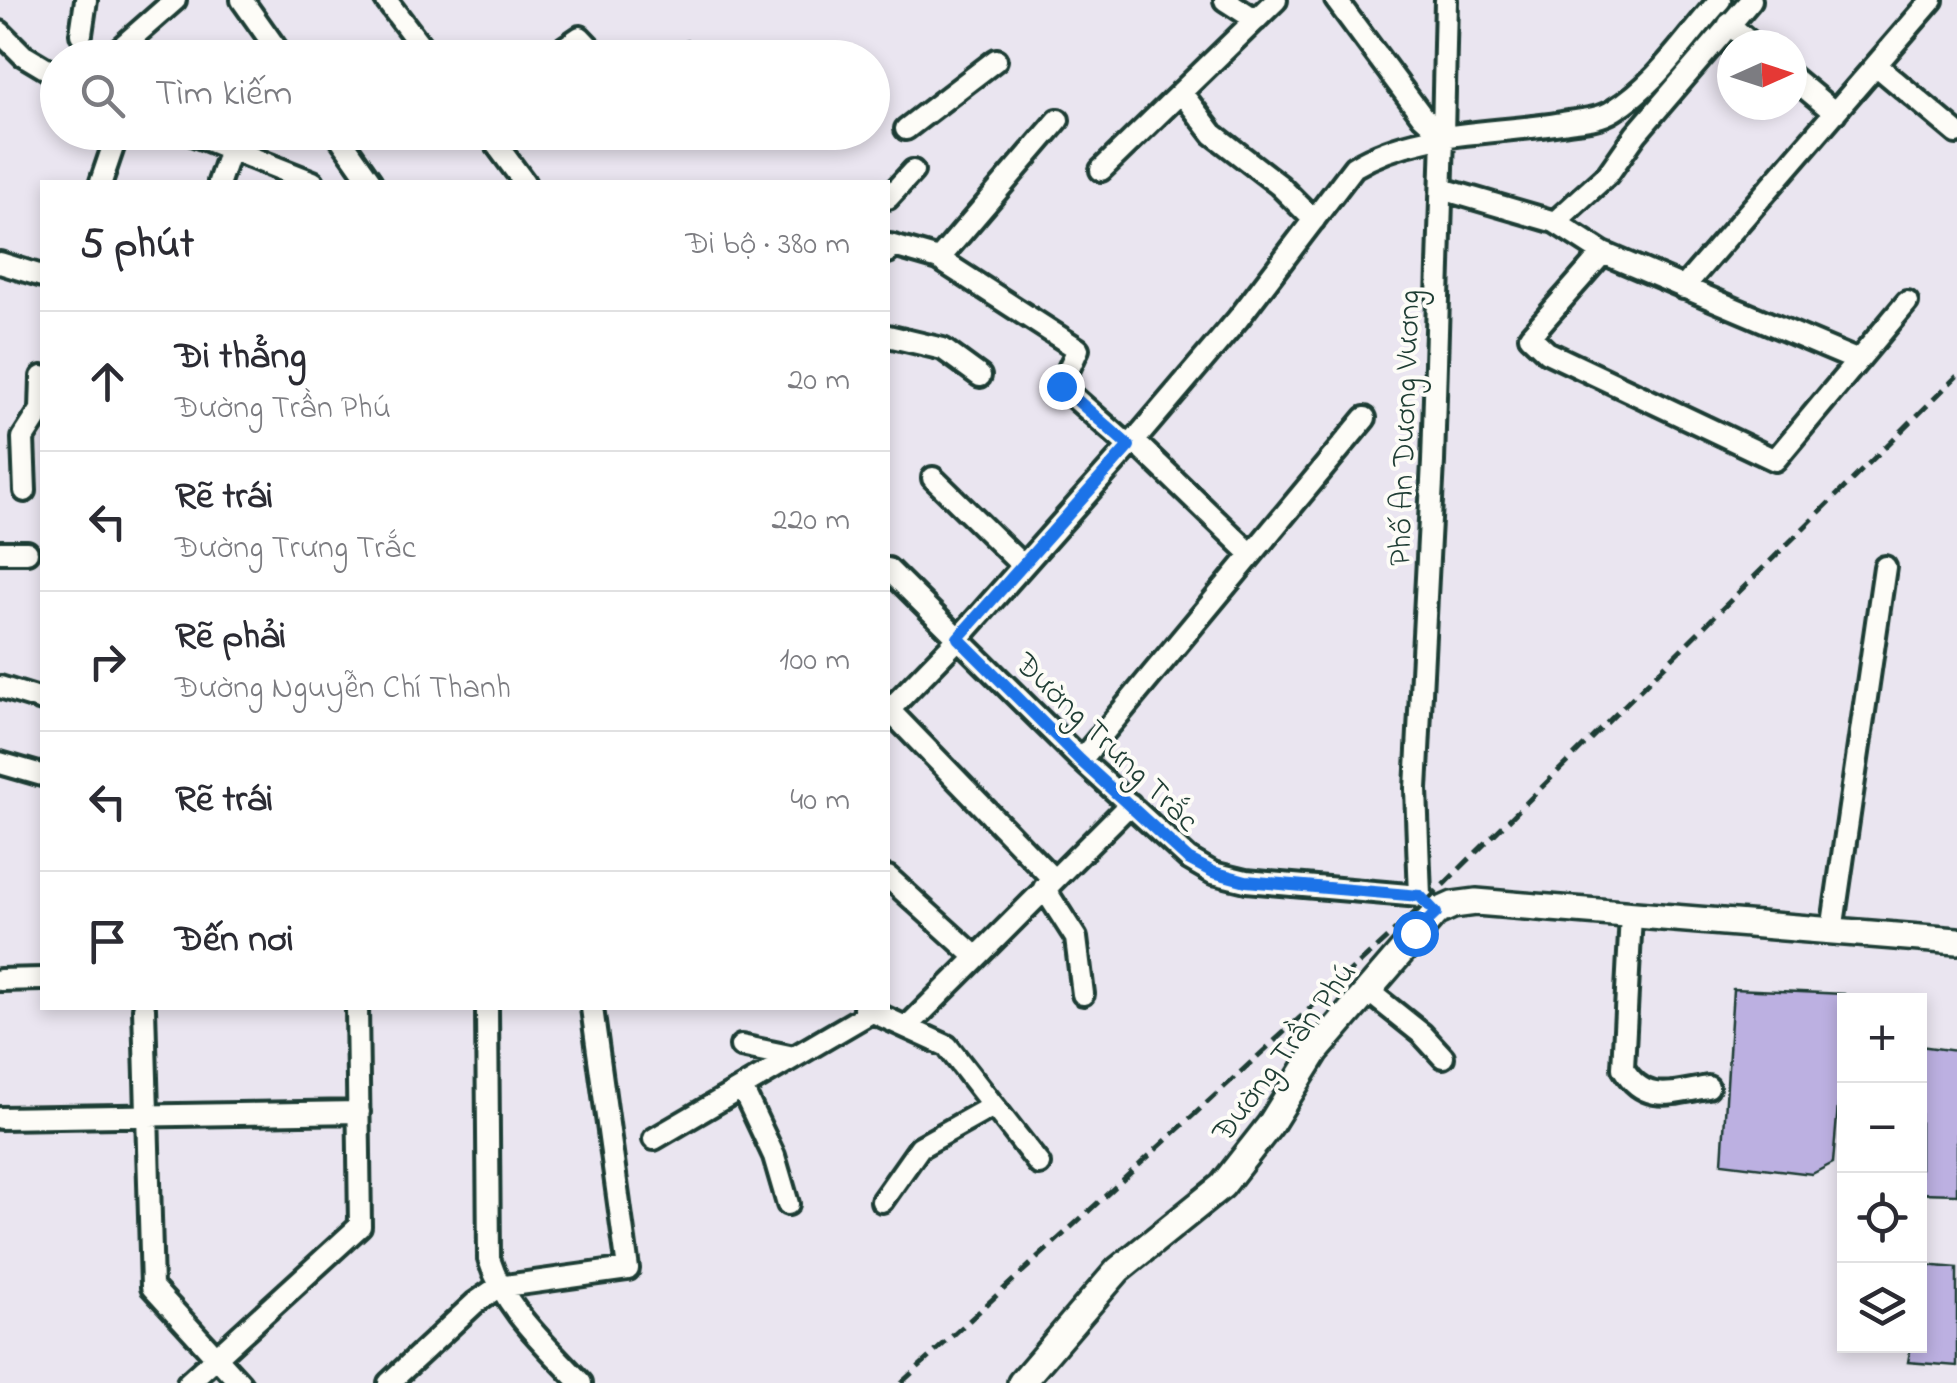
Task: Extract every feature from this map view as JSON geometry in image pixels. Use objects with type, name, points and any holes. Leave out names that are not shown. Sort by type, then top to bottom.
[{"type":"main road","points":[[1428,904],[1476,902],[1957,941]]},
{"type":"main road","name":"Đường Trần Phú","points":[[1021,1383],[1118,1270],[1222,1186],[1270,1125],[1316,1052],[1368,990],[1428,904]]},
{"type":"street","points":[[81,34],[86,0]]},
{"type":"street","points":[[129,40],[175,0]]},
{"type":"street","points":[[242,0],[270,40]]},
{"type":"street","points":[[386,0],[416,40]]},
{"type":"street","points":[[1225,0],[1256,20]]},
{"type":"street","points":[[1101,170],[1276,0]]},
{"type":"street","points":[[1336,0],[1422,116],[1443,135]]},
{"type":"street","name":"Phố An Dương Vương","points":[[1428,904],[1416,788],[1433,462],[1446,0]]},
{"type":"street","points":[[1689,0],[1714,7]]},
{"type":"street","points":[[1555,222],[1608,174],[1636,134],[1751,0]]},
{"type":"street","points":[[1683,288],[1932,0]]},
{"type":"street","points":[[890,708],[958,638],[1132,443],[1238,319],[1354,167],[1371,157],[1443,135],[1546,126],[1614,111],[1657,75],[1714,7]]},
{"type":"street","points":[[1729,24],[1736,30]]},
{"type":"street","points":[[0,32],[23,55],[40,65]]},
{"type":"street","points":[[906,129],[996,60]]},
{"type":"street","points":[[1876,65],[1957,134]]},
{"type":"street","points":[[1807,89],[1835,112]]},
{"type":"street","points":[[1181,92],[1212,134],[1280,185],[1314,220]]},
{"type":"street","points":[[1614,111],[1636,134]]},
{"type":"street","points":[[939,258],[1058,120]]},
{"type":"street","points":[[102,180],[112,150]]},
{"type":"street","points":[[220,180],[230,150],[302,180]]},
{"type":"street","points":[[349,150],[370,180]]},
{"type":"street","points":[[500,150],[522,180]]},
{"type":"street","points":[[890,196],[913,171]]},
{"type":"street","points":[[1442,189],[1555,222],[1602,253],[1856,360]]},
{"type":"street","points":[[890,247],[939,258],[1078,349],[1061,386],[1132,443],[1251,554]]},
{"type":"street","points":[[1602,253],[1530,336],[1548,352],[1775,460],[1907,302]]},
{"type":"street","points":[[0,262],[40,275]]},
{"type":"street","points":[[890,336],[944,349],[980,376]]},
{"type":"street","points":[[25,492],[23,438],[40,413]]},
{"type":"street","points":[[1080,760],[1365,418]]},
{"type":"street","points":[[933,478],[1022,566]]},
{"type":"street","points":[[0,552],[27,552]]},
{"type":"street","points":[[1832,931],[1885,568]]},
{"type":"street","name":"Đường Trưng Trắc","points":[[890,571],[1080,760],[1188,859],[1213,872],[1246,881],[1428,904]]},
{"type":"street","points":[[0,688],[40,699]]},
{"type":"street","points":[[890,712],[1049,884],[1076,938],[1083,994]]},
{"type":"street","points":[[0,763],[40,774]]},
{"type":"street","points":[[907,1026],[1130,804]]},
{"type":"street","points":[[890,878],[976,957]]},
{"type":"street","points":[[1631,915],[1622,1068],[1632,1083],[1648,1094],[1708,1087]]},
{"type":"street","points":[[0,980],[40,979]]},
{"type":"street","points":[[1368,990],[1422,1034],[1443,1057]]},
{"type":"street","points":[[144,1010],[152,1286],[240,1383]]},
{"type":"street","points":[[188,1383],[360,1226],[357,1010]]},
{"type":"street","points":[[486,1010],[489,1259],[498,1288],[581,1383]]},
{"type":"street","points":[[388,1383],[475,1303],[498,1288],[628,1269],[592,1010]]},
{"type":"street","points":[[654,1138],[866,1010]]},
{"type":"street","points":[[870,1010],[946,1046],[1039,1164]]},
{"type":"street","points":[[741,1046],[794,1057]]},
{"type":"street","points":[[742,1088],[774,1156],[788,1204]]},
{"type":"street","points":[[882,1200],[920,1147],[993,1106]]},
{"type":"street","points":[[0,1118],[358,1112]]},
{"type":"building","points":[[1733,989],[1837,994],[1833,1163],[1812,1174],[1722,1163]]},
{"type":"building","points":[[1927,1047],[1957,1051],[1957,1194],[1927,1193]]},
{"type":"building","points":[[1927,1265],[1957,1268],[1957,1366],[1908,1362],[1910,1353],[1927,1353]]},
{"type":"railway","points":[[901,1383],[1425,903],[1957,376]]},
{"type":"route","points":[[1061,386],[1129,446],[958,638],[1080,760],[1188,859],[1213,872],[1246,881],[1420,896],[1436,913],[1415,933]]}]
